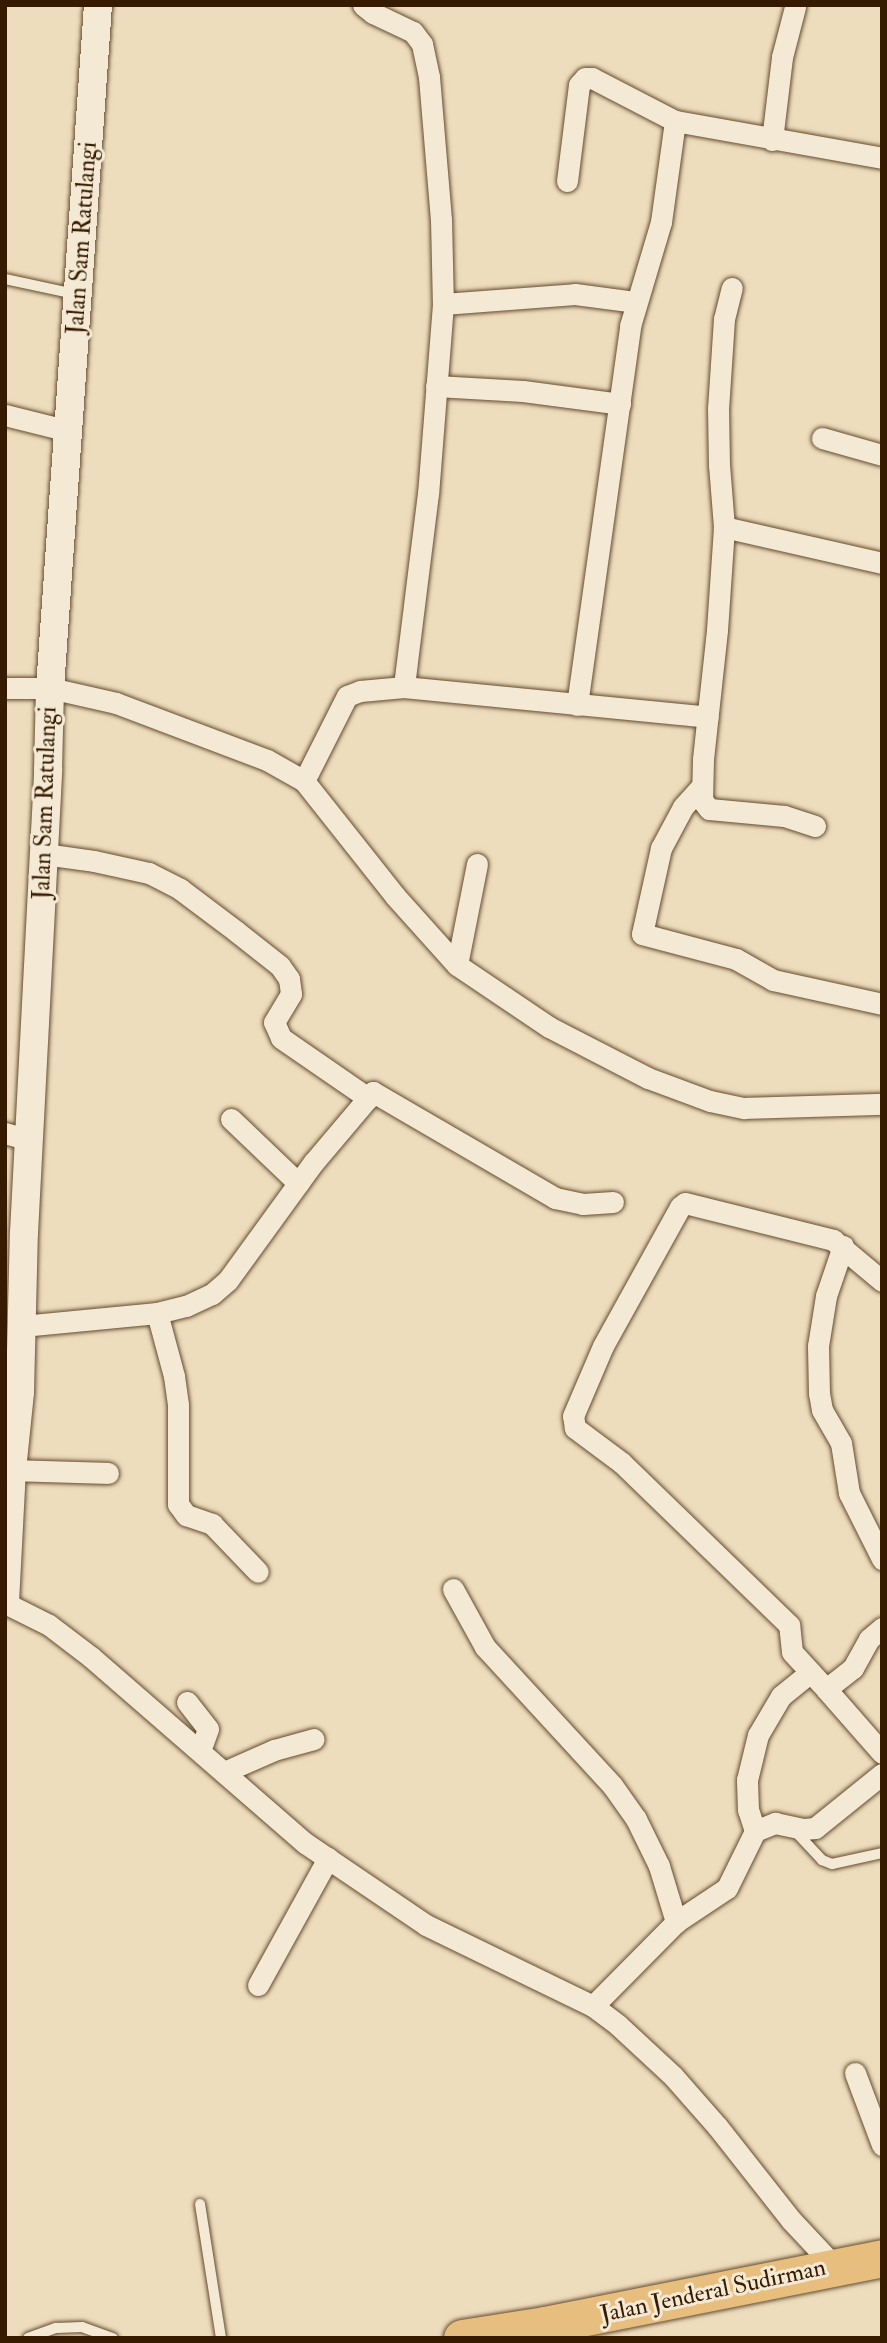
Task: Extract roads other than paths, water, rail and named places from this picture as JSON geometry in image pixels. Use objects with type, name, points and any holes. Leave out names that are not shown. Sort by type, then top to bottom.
[{"type":"highway","name":"Jalan Jenderal Sudirman","points":[[462,2338],[545,2325],[882,2258]]},
{"type":"highway","name":"Jalan Jenderal Sudirman","points":[[604,2338],[882,2281]]},
{"type":"street","name":"Jalan Sam Ratulangi","points":[[5,1602],[13,1391],[22,1326],[15,1232],[18,1136],[44,855],[50,688],[98,5]]},
{"type":"street","points":[[363,5],[373,13],[418,35],[424,51],[441,219],[443,303],[428,492],[404,687]]},
{"type":"street","points":[[772,140],[782,57],[795,7]]},
{"type":"street","points":[[567,181],[579,85],[585,78],[595,79],[675,121],[882,158]]},
{"type":"street","points":[[577,705],[636,302],[661,222],[675,121]]},
{"type":"street","points":[[732,288],[724,319],[719,410],[719,465],[724,527],[701,787],[703,803],[709,809],[784,816],[814,826]]},
{"type":"street","points":[[443,303],[575,294],[636,302]]},
{"type":"street","points":[[436,386],[523,391],[620,404]]},
{"type":"street","points":[[5,415],[69,431]]},
{"type":"street","points":[[822,438],[882,455]]},
{"type":"street","points":[[724,527],[882,564]]},
{"type":"street","points":[[304,781],[347,696],[360,691],[404,687],[708,717]]},
{"type":"street","points":[[5,688],[50,688],[116,703],[267,760],[304,781],[395,896],[457,965],[549,1027],[648,1078],[710,1101],[744,1108],[882,1104]]},
{"type":"street","points":[[701,787],[683,807],[661,848],[642,934],[736,959],[774,980],[882,1004]]},
{"type":"street","points":[[44,855],[94,861],[149,873],[180,890],[227,925],[280,966],[289,979],[291,994],[274,1022],[281,1038],[368,1098]]},
{"type":"street","points":[[457,965],[477,864]]},
{"type":"street","points":[[22,1326],[158,1312],[186,1306],[212,1294],[228,1280],[305,1173],[373,1092],[555,1198],[583,1204],[612,1202]]},
{"type":"street","points":[[231,1119],[305,1173]]},
{"type":"street","points":[[882,1281],[844,1246],[820,1235],[695,1203],[683,1204],[604,1346],[573,1416],[575,1428],[622,1463],[789,1625],[792,1652],[882,1753]]},
{"type":"street","points":[[844,1246],[827,1296],[818,1346],[820,1404],[841,1443],[849,1493],[882,1559]]},
{"type":"street","points":[[158,1312],[178,1405],[178,1504],[186,1515],[212,1524],[258,1572]]},
{"type":"street","points":[[12,1470],[108,1473]]},
{"type":"street","points":[[453,1589],[485,1647],[612,1785],[636,1819],[659,1866],[676,1922]]},
{"type":"street","points":[[5,1602],[48,1625],[70,1641],[305,1843],[426,1925],[593,2006],[673,2076],[717,2126],[791,2220],[834,2266]]},
{"type":"street","points":[[827,1689],[853,1668],[869,1639],[882,1628]]},
{"type":"street","points":[[755,1831],[748,1810],[747,1780],[758,1735],[781,1696],[809,1673]]},
{"type":"street","points":[[187,1702],[208,1729],[200,1751]]},
{"type":"street","points":[[224,1772],[274,1749],[314,1739]]},
{"type":"street","points":[[593,2006],[676,1922],[727,1888],[755,1831],[768,1824],[815,1828],[882,1774]]},
{"type":"street","points":[[258,1985],[328,1858]]},
{"type":"street","points":[[855,2073],[882,2145]]},
{"type":"lane","points":[[5,279],[78,295]]},
{"type":"lane","points":[[790,1826],[827,1862],[842,1864],[869,1854],[882,1853]]},
{"type":"lane","points":[[200,2204],[221,2338]]},
{"type":"lane","points":[[29,2338],[57,2328],[82,2327],[113,2338]]}]
